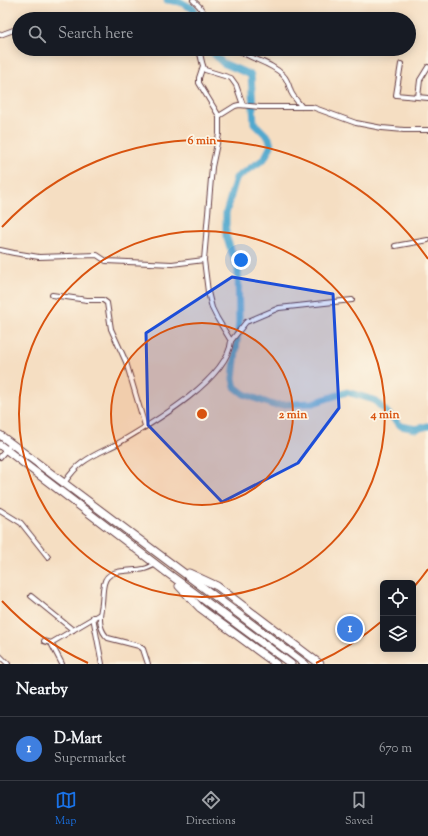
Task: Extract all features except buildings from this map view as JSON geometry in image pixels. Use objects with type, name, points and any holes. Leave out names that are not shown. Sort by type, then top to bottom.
[{"type":"highway","points":[[0,435],[305,664]]},
{"type":"highway","points":[[0,445],[166,572],[291,664]]},
{"type":"highway","points":[[172,565],[217,586],[320,664]]},
{"type":"highway","points":[[166,572],[200,608],[276,664]]},
{"type":"street","points":[[193,0],[203,12]]},
{"type":"street","points":[[0,35],[12,31]]},
{"type":"street","points":[[202,56],[203,66],[199,78],[200,83],[219,116],[219,134],[212,168],[204,260],[208,292],[212,308],[217,318],[232,339]]},
{"type":"street","points":[[248,56],[282,73],[286,78],[295,100],[302,107]]},
{"type":"street","points":[[401,64],[396,94],[428,98]]},
{"type":"street","points":[[203,66],[207,71],[231,78],[236,84],[244,105]]},
{"type":"street","points":[[418,97],[419,84],[427,74],[428,67]]},
{"type":"street","points":[[219,116],[235,106],[244,105],[260,107],[302,107],[319,109],[356,123],[382,128],[428,130]]},
{"type":"street","points":[[395,246],[428,240]]},
{"type":"street","points":[[0,250],[39,257],[97,255],[106,260],[172,264],[204,260]]},
{"type":"street","points":[[52,295],[87,300],[103,300],[107,303],[111,329],[126,362],[145,426]]},
{"type":"street","points":[[64,483],[82,462],[145,426],[176,406],[201,387],[224,362],[229,353],[232,339],[246,322],[279,308],[352,300]]},
{"type":"street","points":[[0,457],[11,444]]},
{"type":"street","points":[[0,510],[21,523],[48,557]]},
{"type":"street","points":[[148,664],[143,648],[108,638],[104,635],[101,626],[100,614],[104,584],[112,574],[122,570],[144,569],[156,564]]},
{"type":"street","points":[[31,596],[73,630]]},
{"type":"street","points":[[51,643],[100,614]]},
{"type":"street","points":[[93,617],[102,664]]},
{"type":"street","points":[[44,641],[51,643],[62,664]]},
{"type":"street","points":[[0,656],[8,664]]},
{"type":"highlighted area","points":[[232,277],[333,294],[339,408],[298,463],[222,502],[148,425],[146,333]]},
{"type":"waterway","points":[[167,0],[180,2],[194,9],[194,12]]},
{"type":"waterway","points":[[216,56],[223,63],[251,75],[254,123],[269,138],[271,146],[264,159],[236,178],[226,213],[226,236],[238,269],[239,322],[233,379],[235,387],[244,394],[273,405],[313,403],[347,392],[374,400],[401,426],[416,429],[428,426]]},
{"type":"place","name":"D-Mart","points":[[350,629]]}]
